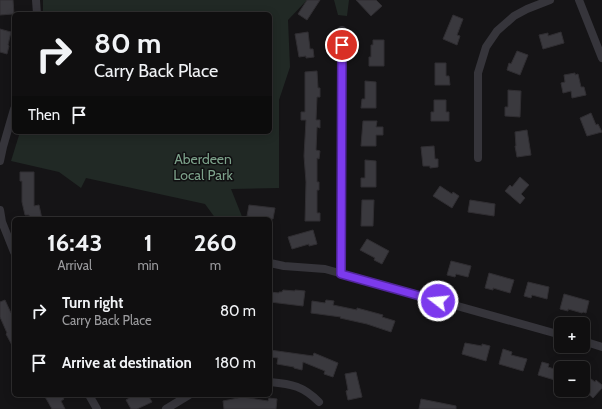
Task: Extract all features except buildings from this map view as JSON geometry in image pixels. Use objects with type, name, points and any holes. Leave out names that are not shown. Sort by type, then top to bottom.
[{"type":"street","points":[[36,0],[37,12]]},
{"type":"street","points":[[478,158],[478,73],[486,47],[497,31],[514,16],[550,0]]},
{"type":"street","points":[[579,0],[602,58]]},
{"type":"street","points":[[341,274],[342,30]]},
{"type":"street","points":[[0,162],[2,147],[12,115]]},
{"type":"street","points":[[0,210],[2,222],[12,247]]},
{"type":"street","points":[[272,263],[284,266],[325,269],[554,333]]},
{"type":"street","points":[[590,344],[602,347]]},
{"type":"street","points":[[272,382],[300,387],[319,402]]},
{"type":"street","points":[[90,397],[97,409]]},
{"type":"street","points":[[166,409],[186,397]]},
{"type":"green space","name":"Aberdeen Local Park","points":[[43,0],[307,0],[288,20],[290,67],[279,100],[279,188],[231,189],[242,217],[215,217],[205,204],[86,178],[81,188],[59,172],[11,161],[19,134],[272,134],[272,12],[43,12]]},
{"type":"green space","points":[[334,0],[349,0],[347,16],[338,15]]},
{"type":"route","points":[[342,45],[341,274],[438,301]]}]
